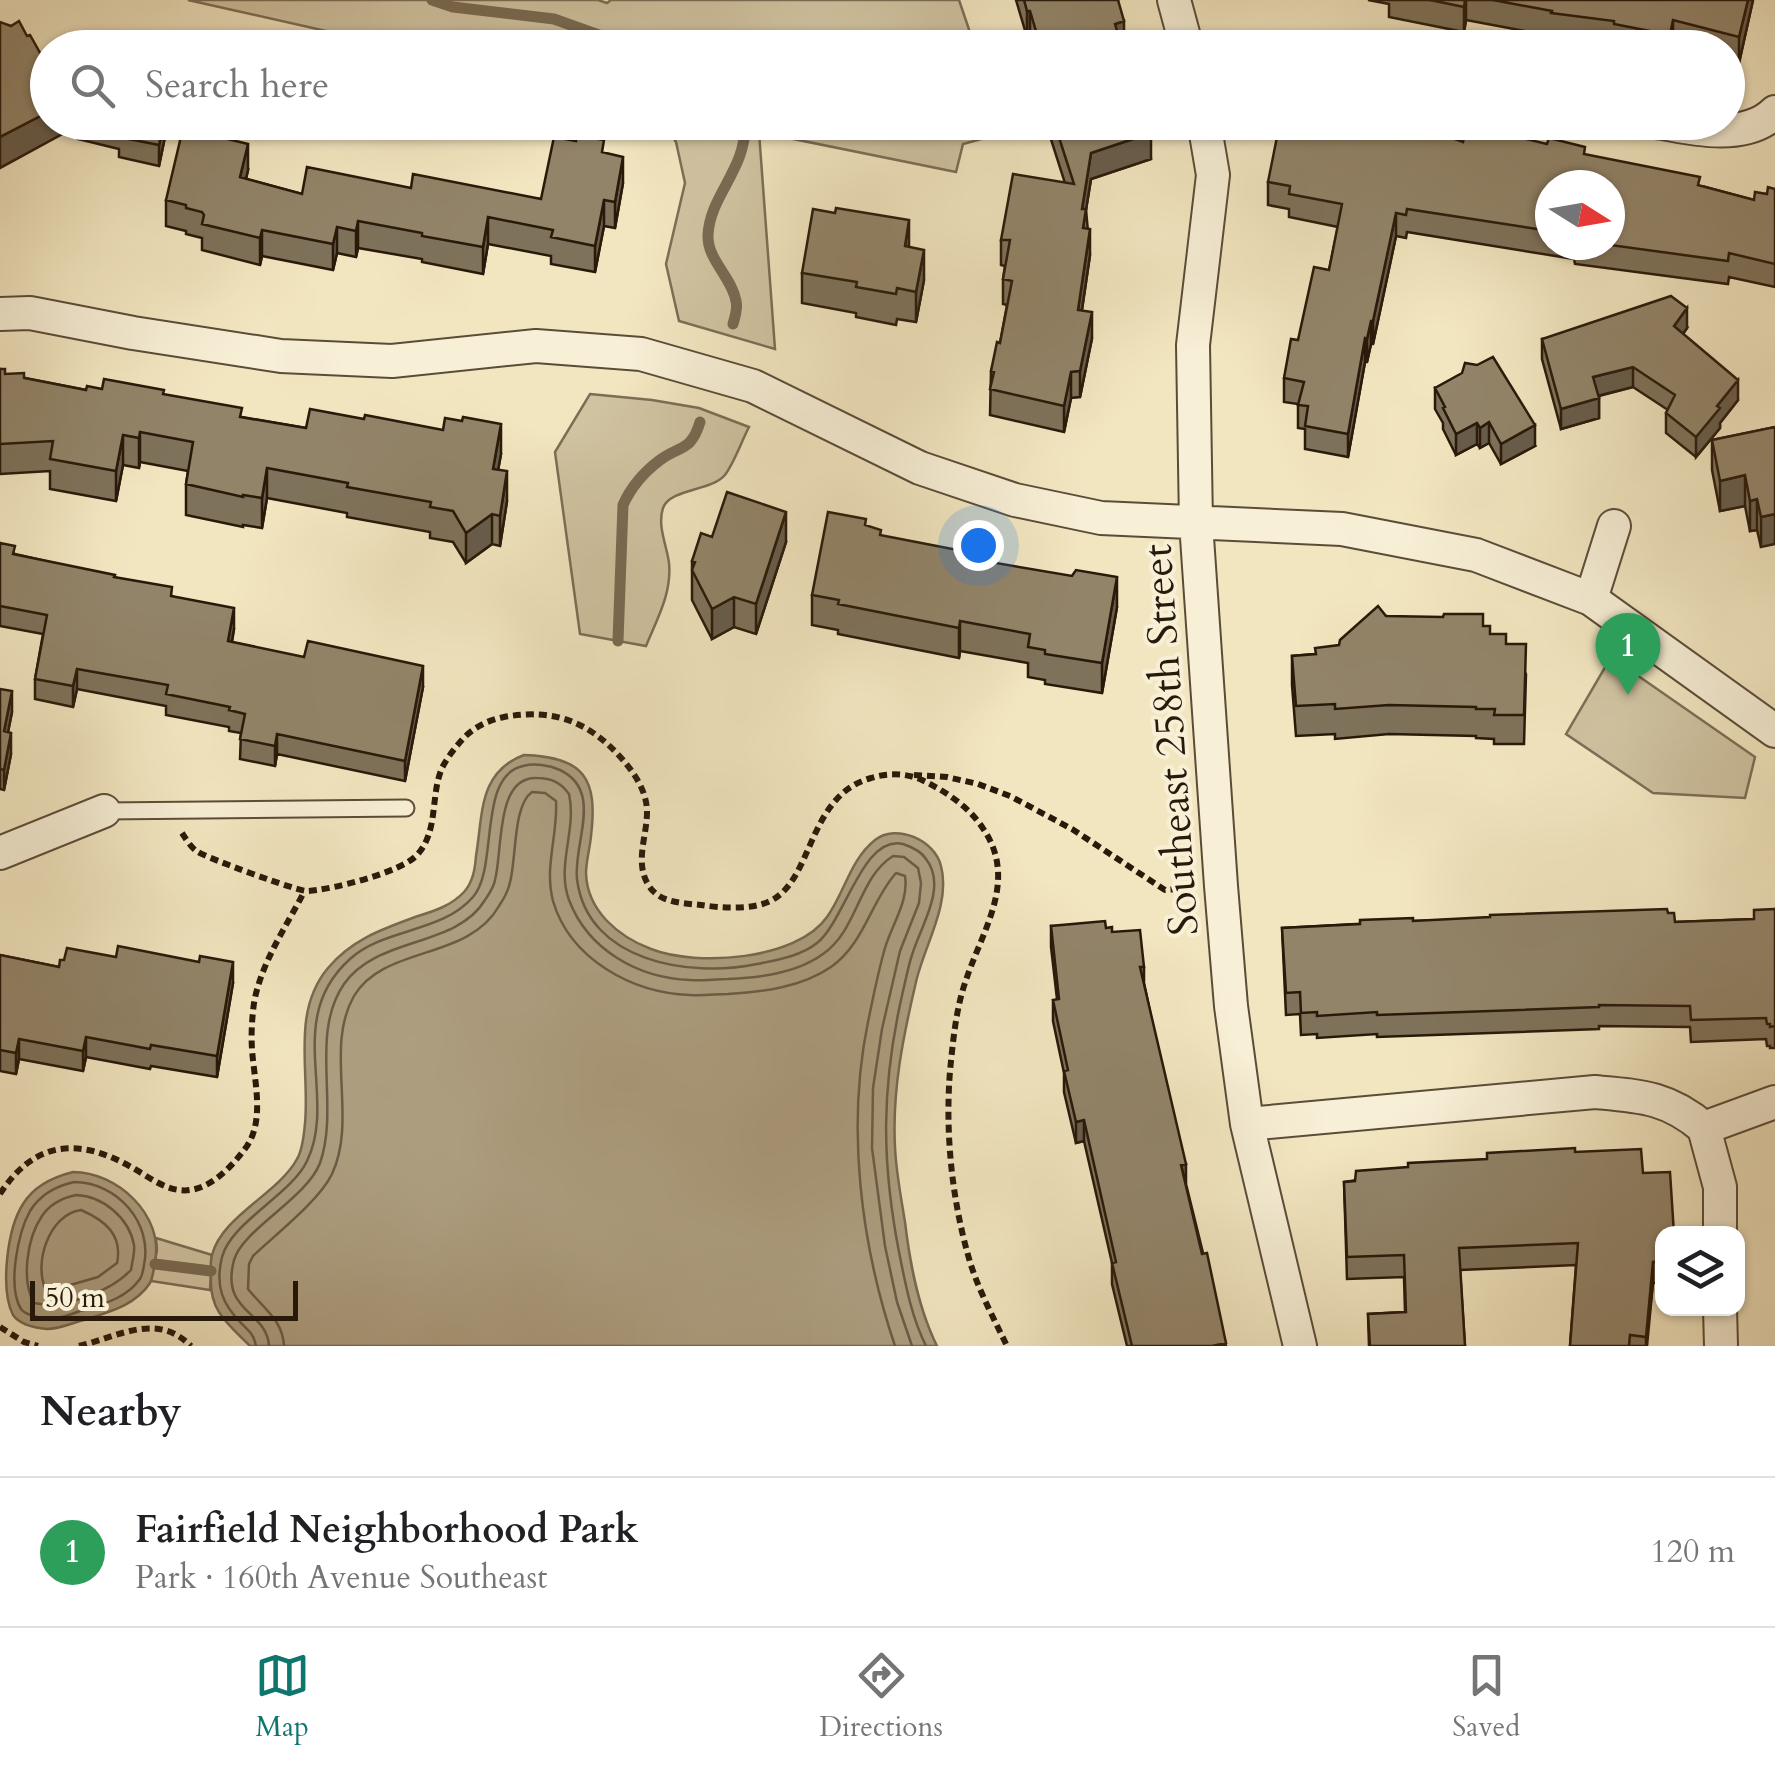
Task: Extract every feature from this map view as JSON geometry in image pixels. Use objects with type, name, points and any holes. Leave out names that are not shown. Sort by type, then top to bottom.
[{"type":"street","points":[[1174,0],[1182,30]]},
{"type":"street","points":[[1745,128],[1770,118],[1775,112]]},
{"type":"street","name":"Southeast 258th Street","points":[[1207,140],[1214,175],[1193,344],[1196,523],[1220,886],[1247,1124],[1300,1346]]},
{"type":"street","points":[[0,314],[30,313],[281,356],[392,361],[536,346],[641,354],[753,386],[920,468],[1015,500],[1101,518],[1342,529],[1476,555],[1591,599],[1775,732]]},
{"type":"street","points":[[1591,599],[1614,526]]},
{"type":"street","points":[[0,853],[104,811]]},
{"type":"street","points":[[1247,1124],[1595,1092],[1636,1096],[1667,1103],[1686,1112],[1704,1128],[1720,1188],[1720,1226]]},
{"type":"street","points":[[1704,1128],[1775,1102]]},
{"type":"street","points":[[1720,1316],[1720,1346]]},
{"type":"lane","points":[[104,811],[406,808]]},
{"type":"path","points":[[181,832],[196,851],[304,892],[402,868],[424,846],[431,829],[441,770],[469,732],[504,717],[551,716],[575,721],[596,732],[633,772],[647,811],[641,858],[643,875],[659,897],[674,902],[755,906],[771,901],[788,886],[830,807],[842,794],[860,781],[880,775],[908,774],[947,777],[1010,796],[1072,829],[1164,890],[1220,886]]},
{"type":"path","points":[[908,774],[938,788],[974,817],[987,833],[998,862],[994,908],[965,982],[958,1017],[950,1072],[950,1126],[954,1184],[968,1252],[1006,1346]]},
{"type":"path","points":[[0,1194],[32,1158],[60,1148],[95,1150],[179,1190],[206,1185],[230,1166],[254,1132],[252,1024],[260,980],[304,892]]},
{"type":"path","points":[[79,1346],[156,1326],[180,1336],[191,1346]]},
{"type":"path","points":[[0,1327],[38,1346]]},
{"type":"shaded area","points":[[188,0],[959,0],[969,30],[321,30]]},
{"type":"shaded area","points":[[760,140],[775,349],[679,321],[666,264],[685,183],[676,142]]},
{"type":"shaded area","points":[[798,140],[978,140],[963,144],[956,172]]},
{"type":"shaded area","points":[[590,394],[699,408],[749,427],[724,476],[674,497],[663,508],[668,585],[646,646],[580,634],[555,452]]},
{"type":"shaded area","points":[[1611,657],[1755,757],[1745,798],[1653,793],[1566,734]]},
{"type":"shaded area","points":[[156,1238],[212,1255],[210,1290],[151,1281]]},
{"type":"water","points":[[524,755],[561,760],[583,774],[592,799],[586,873],[592,899],[617,930],[671,955],[745,956],[793,943],[827,917],[859,857],[884,835],[914,837],[937,857],[942,895],[907,1023],[895,1126],[912,1270],[937,1346],[250,1346],[222,1316],[211,1289],[211,1260],[218,1241],[238,1217],[288,1172],[301,1151],[306,1103],[304,1042],[317,985],[337,958],[358,942],[443,907],[464,892],[474,870],[490,784],[498,772]]},
{"type":"water","points":[[73,1172],[106,1179],[134,1199],[145,1213],[156,1244],[153,1275],[144,1291],[120,1307],[57,1328],[33,1327],[16,1318],[9,1304],[6,1275],[13,1228],[23,1204],[38,1187]]},
{"type":"building","points":[[1024,0],[1118,0],[1124,21],[1115,24],[1117,30],[1036,30]]},
{"type":"building","points":[[1430,0],[1465,0],[1464,7]]},
{"type":"building","points":[[1493,0],[1748,0],[1741,30],[1712,30],[1673,20],[1671,30],[1645,30]]},
{"type":"building","points":[[19,21],[30,35],[30,121],[0,137],[0,22],[11,26]]},
{"type":"building","points":[[134,140],[160,140],[159,145]]},
{"type":"building","points":[[180,140],[232,140],[248,144],[240,177],[302,194],[307,167],[411,188],[413,174],[541,199],[553,140],[604,140],[602,152],[623,157],[615,202],[604,200],[595,246],[551,237],[553,230],[488,217],[483,247],[358,221],[356,231],[337,227],[333,244],[262,230],[260,238],[202,224],[202,212],[166,200]]},
{"type":"building","points":[[1060,140],[1130,140],[1091,153],[1082,209],[1086,209],[1083,228],[1090,229],[1078,310],[1092,312],[1080,371],[1071,372],[1064,406],[990,389],[1012,281],[1003,279],[1010,240],[1001,240],[1013,174],[1074,184]]},
{"type":"building","points":[[1276,140],[1530,140],[1547,144],[1548,140],[1557,140],[1585,147],[1584,154],[1700,177],[1698,185],[1754,200],[1755,192],[1767,194],[1768,187],[1775,189],[1775,264],[1729,253],[1728,261],[1625,247],[1625,170],[1535,170],[1535,229],[1407,209],[1406,215],[1396,213],[1373,321],[1365,338],[1348,434],[1305,426],[1308,406],[1298,405],[1304,382],[1284,378],[1291,339],[1298,340],[1314,267],[1329,270],[1342,204],[1289,194],[1290,186],[1268,182]]},
{"type":"building","points":[[836,208],[909,220],[905,246],[924,250],[916,292],[897,288],[896,294],[856,287],[857,282],[802,273],[813,209],[835,213]]},
{"type":"building","points":[[1671,296],[1687,308],[1674,326],[1738,380],[1696,437],[1666,413],[1675,395],[1633,367],[1593,377],[1599,398],[1561,409],[1542,339]]},
{"type":"building","points":[[1493,357],[1535,425],[1501,444],[1489,422],[1480,428],[1477,423],[1456,434],[1435,388],[1462,373],[1465,363],[1477,365]]},
{"type":"building","points":[[0,369],[5,369],[5,374],[24,373],[24,378],[86,390],[87,386],[102,389],[104,379],[164,390],[163,394],[242,408],[240,417],[306,428],[310,409],[443,430],[445,418],[501,424],[493,469],[507,471],[500,516],[492,514],[466,533],[453,511],[430,507],[431,502],[267,468],[262,498],[186,484],[193,442],[140,432],[139,438],[123,435],[116,471],[50,459],[53,441],[0,444]]},
{"type":"building","points":[[1775,427],[1775,514],[1761,517],[1757,499],[1750,501],[1745,475],[1720,481],[1712,440]]},
{"type":"building","points":[[727,492],[786,512],[756,604],[734,597],[712,609],[692,570],[692,561],[701,533],[712,537]]},
{"type":"building","points":[[828,512],[866,519],[865,525],[881,530],[880,535],[968,552],[967,558],[1072,576],[1076,570],[1117,577],[1102,663],[1045,654],[1045,650],[1028,647],[1030,634],[960,621],[959,628],[838,604],[839,600],[812,595]]},
{"type":"building","points":[[0,543],[15,546],[13,554],[172,587],[171,596],[234,608],[228,641],[304,657],[308,641],[423,666],[405,761],[277,734],[275,746],[240,739],[245,714],[229,710],[230,707],[166,694],[168,685],[77,669],[73,686],[35,679],[47,615],[0,606]]},
{"type":"building","points":[[1378,606],[1386,616],[1483,614],[1483,626],[1490,626],[1490,634],[1506,634],[1506,644],[1526,644],[1524,715],[1494,715],[1495,709],[1476,707],[1296,706],[1292,656],[1316,654],[1315,648],[1339,645]]},
{"type":"building","points":[[0,689],[12,691],[4,731],[11,733],[4,770],[0,769]]},
{"type":"building","points":[[1667,909],[1674,913],[1675,922],[1754,919],[1754,910],[1775,909],[1775,1026],[1770,1027],[1766,1018],[1691,1020],[1690,1006],[1599,1005],[1317,1016],[1317,1012],[1301,1013],[1300,992],[1286,993],[1282,928],[1360,924],[1360,920]]},
{"type":"building","points":[[1105,921],[1112,932],[1140,930],[1144,967],[1140,967],[1186,1164],[1181,1165],[1202,1254],[1207,1253],[1226,1343],[1132,1346],[1084,1120],[1076,1122],[1064,1071],[1068,1070],[1053,1000],[1059,999],[1051,926]]},
{"type":"building","points":[[118,946],[199,962],[200,956],[233,962],[217,1056],[86,1037],[83,1051],[19,1039],[16,1053],[0,1050],[0,955],[59,967],[67,948],[116,957]]},
{"type":"building","points":[[1641,1149],[1643,1173],[1670,1172],[1673,1226],[1655,1226],[1646,1337],[1630,1335],[1629,1346],[1570,1346],[1578,1243],[1459,1248],[1465,1346],[1370,1346],[1368,1314],[1406,1312],[1404,1255],[1347,1257],[1344,1182],[1355,1181],[1356,1171],[1408,1167],[1408,1163],[1487,1159],[1487,1153]]},
{"type":"waterway","points":[[432,0],[453,7],[554,19],[585,30]]},
{"type":"waterway","points":[[733,324],[737,307],[734,292],[711,252],[708,235],[710,220],[744,140]]},
{"type":"waterway","points":[[618,641],[623,505],[649,470],[689,443],[700,422]]},
{"type":"waterway","points":[[155,1264],[211,1271]]},
{"type":"place","name":"Fairfield Neighborhood Park","points":[[1628,695]]}]
